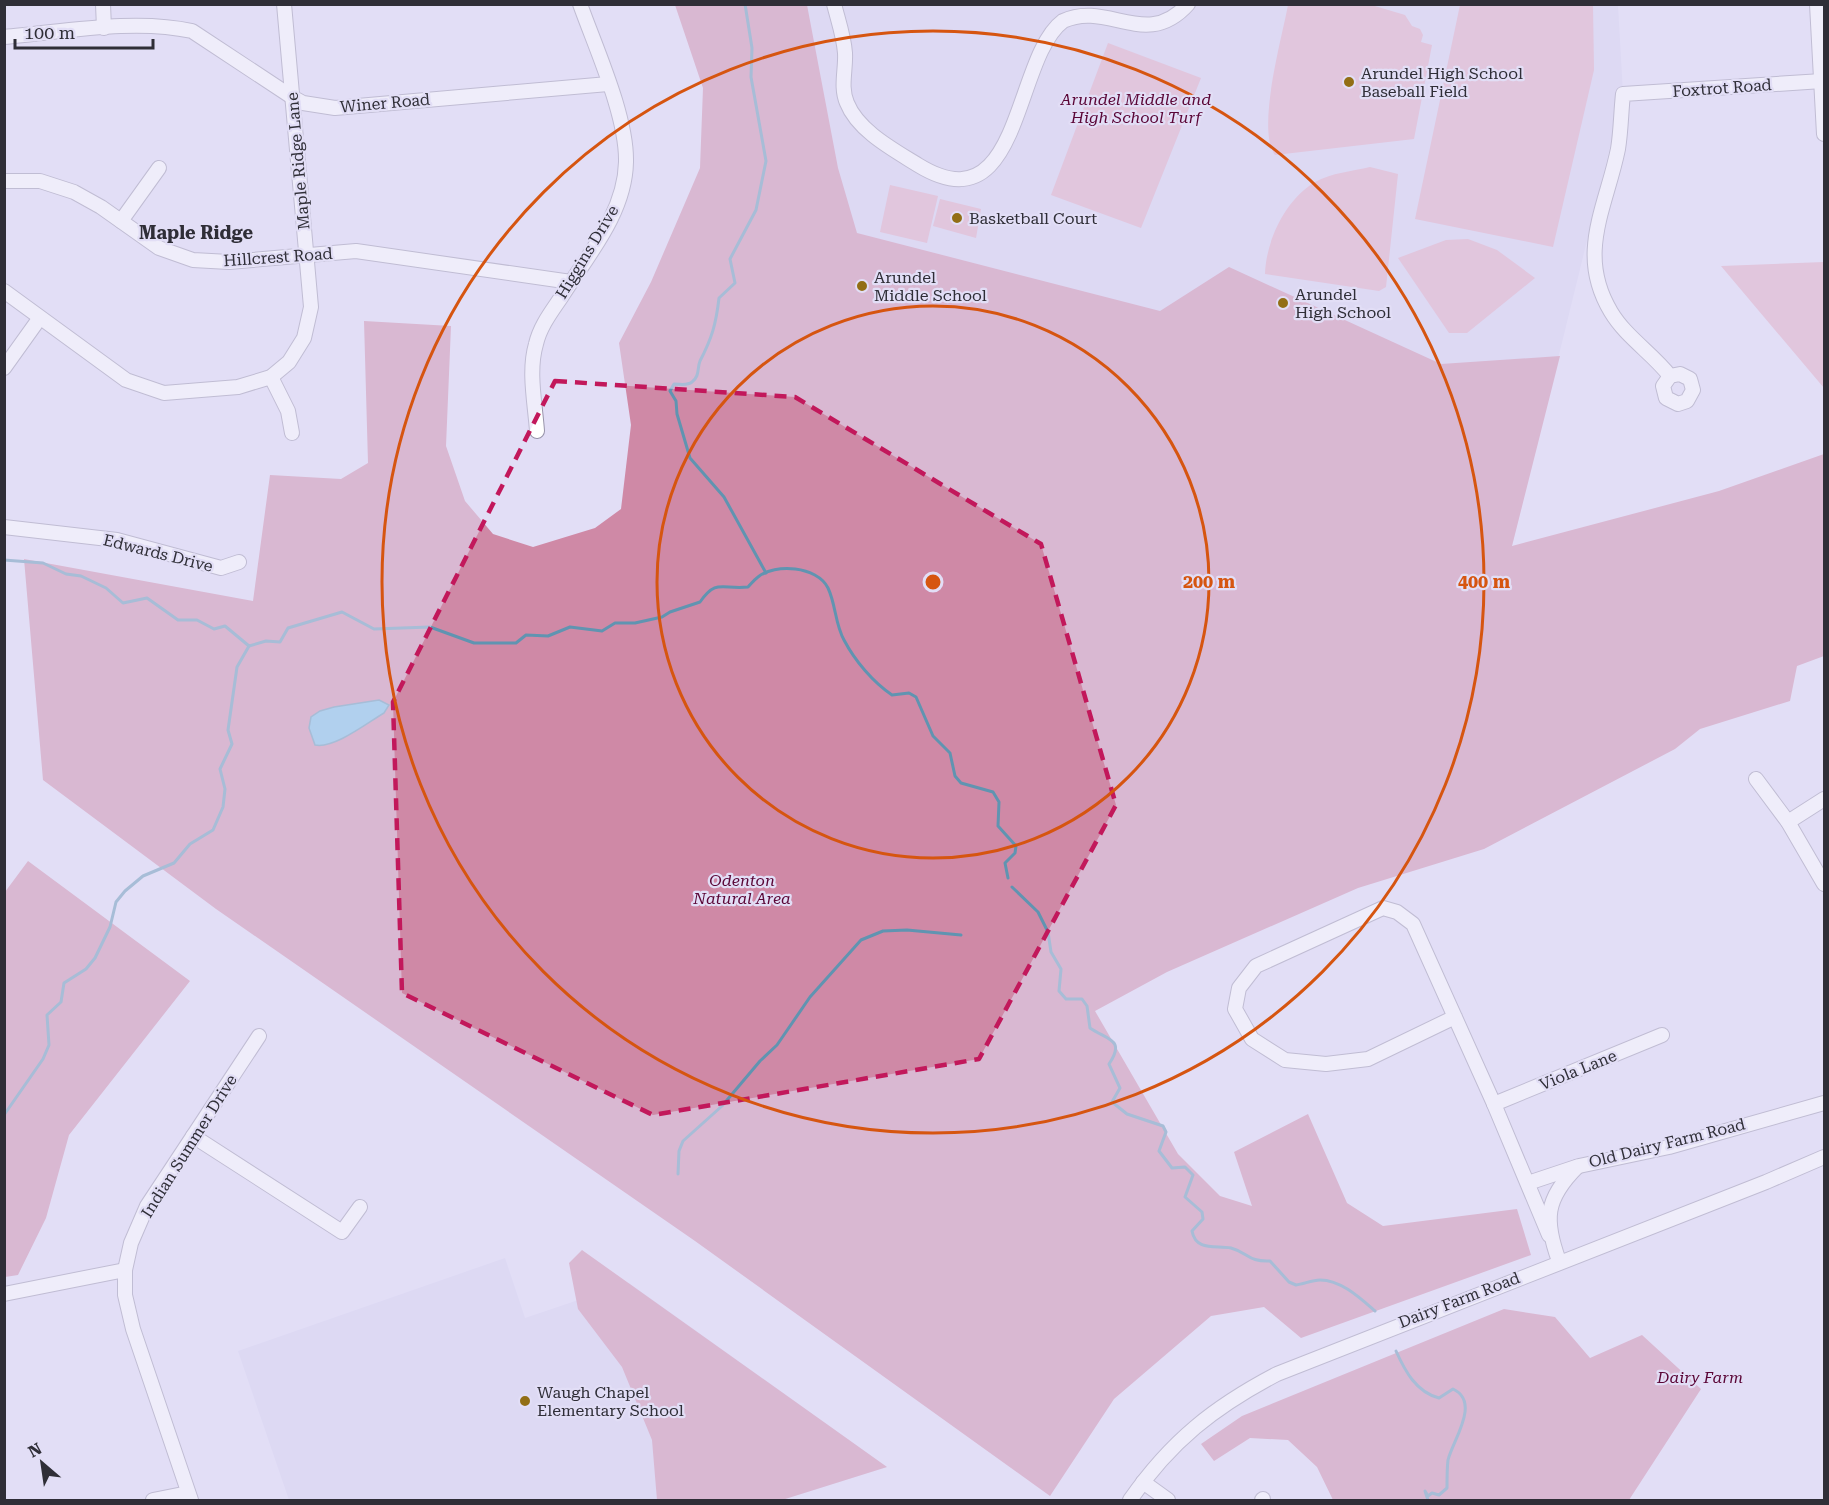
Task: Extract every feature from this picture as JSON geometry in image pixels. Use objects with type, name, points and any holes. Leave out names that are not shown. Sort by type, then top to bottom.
[{"type":"street","points":[[103,4],[104,28]]},
{"type":"street","name":"Maple Ridge Lane","points":[[271,377],[289,362],[304,338],[311,307],[284,4]]},
{"type":"street","name":"Higgins Drive","points":[[537,431],[533,363],[536,344],[544,323],[614,213],[623,186],[626,161],[622,125],[580,4]]},
{"type":"street","points":[[834,4],[845,51],[843,86],[847,103],[856,118],[869,132],[935,176],[953,180],[975,175],[995,160],[1011,134],[1045,46],[1061,22],[1078,13],[1095,9],[1140,23],[1155,24],[1177,16],[1188,4]]},
{"type":"street","points":[[1817,4],[1824,134]]},
{"type":"street","name":"Winer Road","points":[[4,37],[104,28],[172,26],[192,31],[303,103],[335,108],[608,84]]},
{"type":"street","name":"Foxtrot Road","points":[[1670,376],[1612,314],[1597,285],[1593,267],[1594,239],[1618,148],[1623,94],[1822,81]]},
{"type":"street","points":[[121,221],[159,168]]},
{"type":"street","name":"Hillcrest Road","points":[[4,182],[40,181],[74,192],[159,248],[193,260],[229,261],[356,251],[571,282]]},
{"type":"street","points":[[4,291],[39,319],[126,380],[164,393],[238,387],[271,377],[288,411],[292,433]]},
{"type":"street","points":[[4,368],[39,319]]},
{"type":"street","name":"Edwards Drive","points":[[4,527],[117,540],[221,568],[239,562]]},
{"type":"street","points":[[1756,779],[1788,822],[1824,884]]},
{"type":"street","points":[[1788,822],[1824,799]]},
{"type":"street","points":[[1455,1017],[1368,1059],[1326,1064],[1286,1060],[1252,1040],[1235,1009],[1239,988],[1256,966],[1383,908],[1397,912],[1413,924],[1455,1017],[1494,1104],[1550,1235]]},
{"type":"street","name":"Viola Lane","points":[[1494,1104],[1662,1035]]},
{"type":"street","name":"Indian Summer Drive","points":[[190,1497],[133,1329],[125,1295],[125,1270],[131,1243],[147,1206],[259,1036]]},
{"type":"street","name":"Old Dairy Farm Road","points":[[1559,1261],[1550,1235],[1549,1213],[1555,1192],[1579,1166],[1669,1147],[1824,1102]]},
{"type":"street","points":[[194,1136],[342,1232],[360,1207]]},
{"type":"street","name":"Dairy Farm Road","points":[[1130,1500],[1170,1449],[1201,1420],[1237,1395],[1267,1379],[1307,1360],[1766,1182],[1824,1157]]},
{"type":"street","points":[[1528,1183],[1579,1166]]},
{"type":"street","points":[[4,1294],[125,1270]]},
{"type":"street","points":[[1143,1482],[1168,1500]]},
{"type":"street","points":[[153,1500],[190,1497]]},
{"type":"highlighted area","points":[[555,381],[795,397],[1041,544],[1116,805],[979,1059],[653,1115],[402,993],[393,702]]},
{"type":"shaded area","points":[[745,5],[1618,5],[1623,94],[1512,546],[670,387]]},
{"type":"shaded area","name":"Waugh Chapel Elementary School","points":[[505,1258],[525,1318],[629,1283],[887,1467],[782,1500],[289,1500],[238,1351]]},
{"type":"green space","name":"Arundel High School Baseball Field","points":[[1368,4],[1405,15],[1412,26],[1420,29],[1423,35],[1421,42],[1432,45],[1414,139],[1275,155],[1270,142],[1269,105],[1288,5]]},
{"type":"green space","name":"Odenton Natural Area","points":[[675,5],[807,5],[838,168],[857,233],[1160,311],[1229,267],[1441,364],[1560,356],[1512,546],[1719,491],[1824,454],[1824,656],[1797,666],[1790,701],[1700,729],[1675,749],[1484,849],[1358,888],[1167,972],[1095,1011],[1178,1154],[1220,1196],[1252,1206],[1234,1152],[1308,1114],[1347,1203],[1383,1226],[1517,1209],[1531,1255],[1301,1338],[1264,1307],[1211,1316],[1114,1399],[1050,1496],[695,1241],[216,909],[43,780],[24,559],[253,601],[270,475],[341,479],[368,463],[364,321],[451,326],[446,446],[465,501],[493,534],[533,547],[595,528],[621,509],[631,425],[619,343],[651,282],[700,168],[703,88]]},
{"type":"green space","points":[[1460,5],[1593,5],[1594,70],[1553,247],[1415,219]]},
{"type":"green space","name":"Arundel Middle and High School Turf","points":[[1108,43],[1201,78],[1141,228],[1051,195]]},
{"type":"green space","points":[[1370,167],[1398,174],[1386,287],[1379,291],[1265,274],[1273,235],[1286,210],[1295,199],[1321,179]]},
{"type":"green space","points":[[890,185],[938,196],[927,243],[880,232]]},
{"type":"green space","name":"Basketball Court","points":[[940,199],[981,209],[976,238],[933,226]]},
{"type":"green space","points":[[1468,239],[1497,250],[1535,278],[1467,333],[1449,333],[1398,258],[1446,240]]},
{"type":"green space","points":[[1824,262],[1824,388],[1721,266]]},
{"type":"green space","points":[[28,861],[190,981],[69,1135],[46,1218],[18,1275],[5,1277],[5,892]]},
{"type":"green space","points":[[582,1250],[887,1467],[782,1500],[657,1500],[652,1440],[622,1367],[578,1309],[569,1263]]},
{"type":"green space","points":[[1504,1309],[1555,1317],[1590,1358],[1642,1335],[1701,1389],[1629,1500],[1333,1500],[1317,1467],[1288,1440],[1250,1438],[1214,1461],[1201,1444],[1242,1416]]},
{"type":"water","points":[[379,700],[389,705],[384,713],[341,739],[315,745],[309,728],[311,717],[320,711],[334,707]]},
{"type":"waterway","points":[[745,4],[752,48],[751,77],[766,161],[756,210],[730,259],[735,283],[719,298],[713,331],[696,377],[688,384],[674,384],[670,391],[676,401],[677,414],[690,458],[724,497],[766,573]]},
{"type":"waterway","points":[[4,560],[43,563],[66,574],[81,576],[106,588],[123,603],[147,598],[178,620],[197,620],[214,629],[225,626],[249,646],[266,641],[280,642],[288,628],[342,612],[374,629],[430,627],[474,643],[516,643],[526,635],[548,636],[570,627],[602,631],[615,623],[635,623],[662,617],[700,602],[716,587],[748,587],[758,577],[775,570],[806,571],[823,581],[828,588],[841,634],[853,656],[865,671],[892,695],[909,693],[916,697],[933,736],[950,753],[955,776],[961,783],[993,792],[999,802],[998,826],[1016,846],[1015,853],[1005,863],[1008,878]]},
{"type":"waterway","points":[[4,1115],[43,1059],[49,1045],[47,1015],[61,1002],[64,983],[86,969],[95,958],[110,927],[116,902],[143,876],[174,863],[190,844],[213,830],[223,807],[225,789],[220,769],[232,744],[228,730],[237,667],[249,646]]},
{"type":"waterway","points":[[1012,887],[1038,912],[1048,932],[1051,952],[1061,969],[1059,991],[1066,999],[1082,999],[1087,1006],[1090,1028],[1108,1038],[1115,1045],[1116,1050],[1109,1064],[1120,1088],[1112,1102],[1127,1114],[1163,1126],[1166,1132],[1159,1151],[1172,1168],[1185,1167],[1193,1175],[1185,1197],[1202,1212],[1203,1219],[1192,1231],[1194,1238],[1202,1245],[1231,1248],[1253,1259],[1270,1261],[1289,1282],[1296,1285],[1320,1280],[1335,1283],[1350,1291],[1375,1311]]},
{"type":"waterway","points":[[678,1174],[679,1151],[683,1141],[722,1106],[760,1061],[777,1045],[810,997],[861,940],[883,931],[907,930],[961,935]]},
{"type":"waterway","points":[[1396,1351],[1407,1373],[1424,1391],[1439,1398],[1453,1389],[1461,1395],[1465,1403],[1463,1422],[1448,1460],[1447,1488],[1439,1495],[1432,1493],[1428,1496],[1425,1491],[1428,1500]]},
{"type":"place","name":"Arundel High School Baseball Field","points":[[1349,82]]},
{"type":"place","name":"Basketball Court","points":[[957,218]]},
{"type":"place","name":"Arundel Middle School","points":[[862,286]]},
{"type":"place","name":"Arundel High School","points":[[1283,303]]},
{"type":"place","name":"Waugh Chapel Elementary School","points":[[525,1401]]},
{"type":"district","name":"Maple Ridge","points":[[196,232]]},
{"type":"park label","name":"Dairy Farm","points":[[1700,1377]]}]
